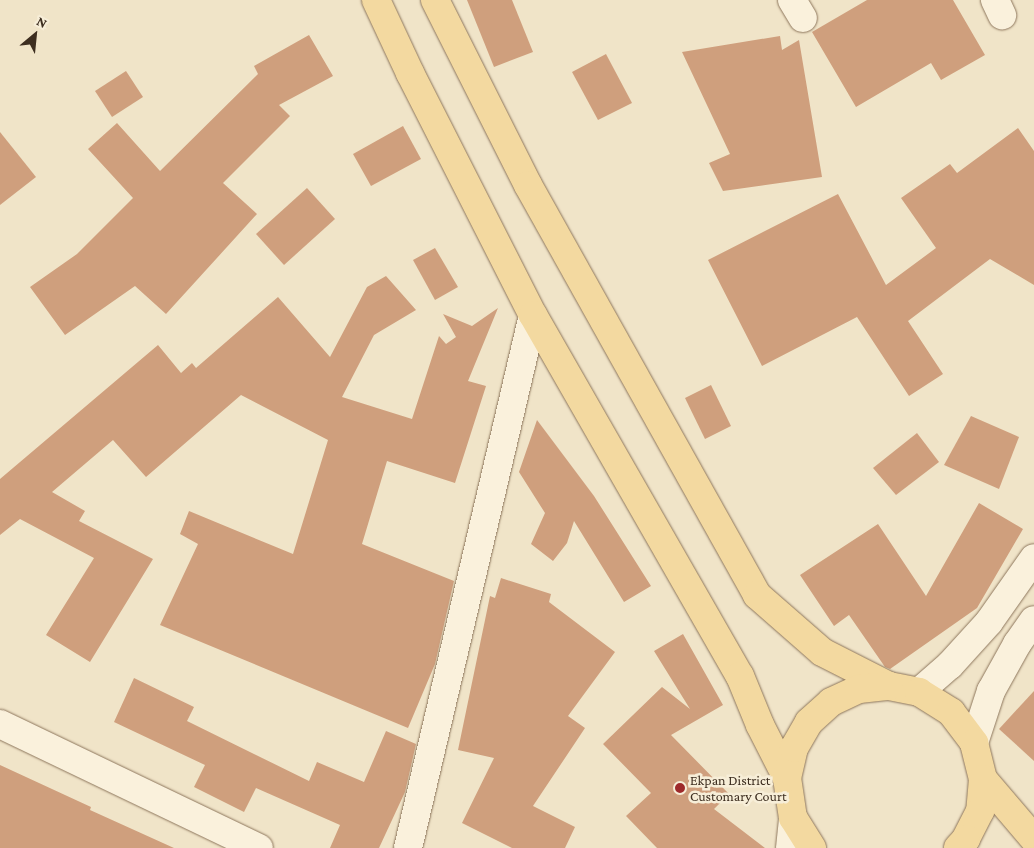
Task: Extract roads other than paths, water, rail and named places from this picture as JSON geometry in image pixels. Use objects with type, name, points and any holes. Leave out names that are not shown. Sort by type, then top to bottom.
[{"type":"main road","points":[[376,0],[410,73],[533,315],[740,676],[760,725],[787,778],[793,818],[812,848]]},
{"type":"main road","points":[[435,0],[528,185],[758,596],[822,652],[889,686],[919,692],[952,712],[974,743],[983,779],[980,811],[966,839],[958,848]]},
{"type":"main road","points":[[787,778],[797,742],[809,722],[831,702],[859,690],[889,686]]},
{"type":"main road","points":[[983,779],[1034,839]]},
{"type":"street","points":[[408,848],[533,315]]},
{"type":"street","points":[[919,692],[950,665],[989,622],[1034,558]]},
{"type":"street","points":[[974,743],[991,691],[1017,644],[1034,620]]},
{"type":"street","points":[[0,724],[259,848]]},
{"type":"street","points":[[790,848],[793,818]]},
{"type":"place","name":"Ekpan District Customary Court","points":[[680,788]]}]
